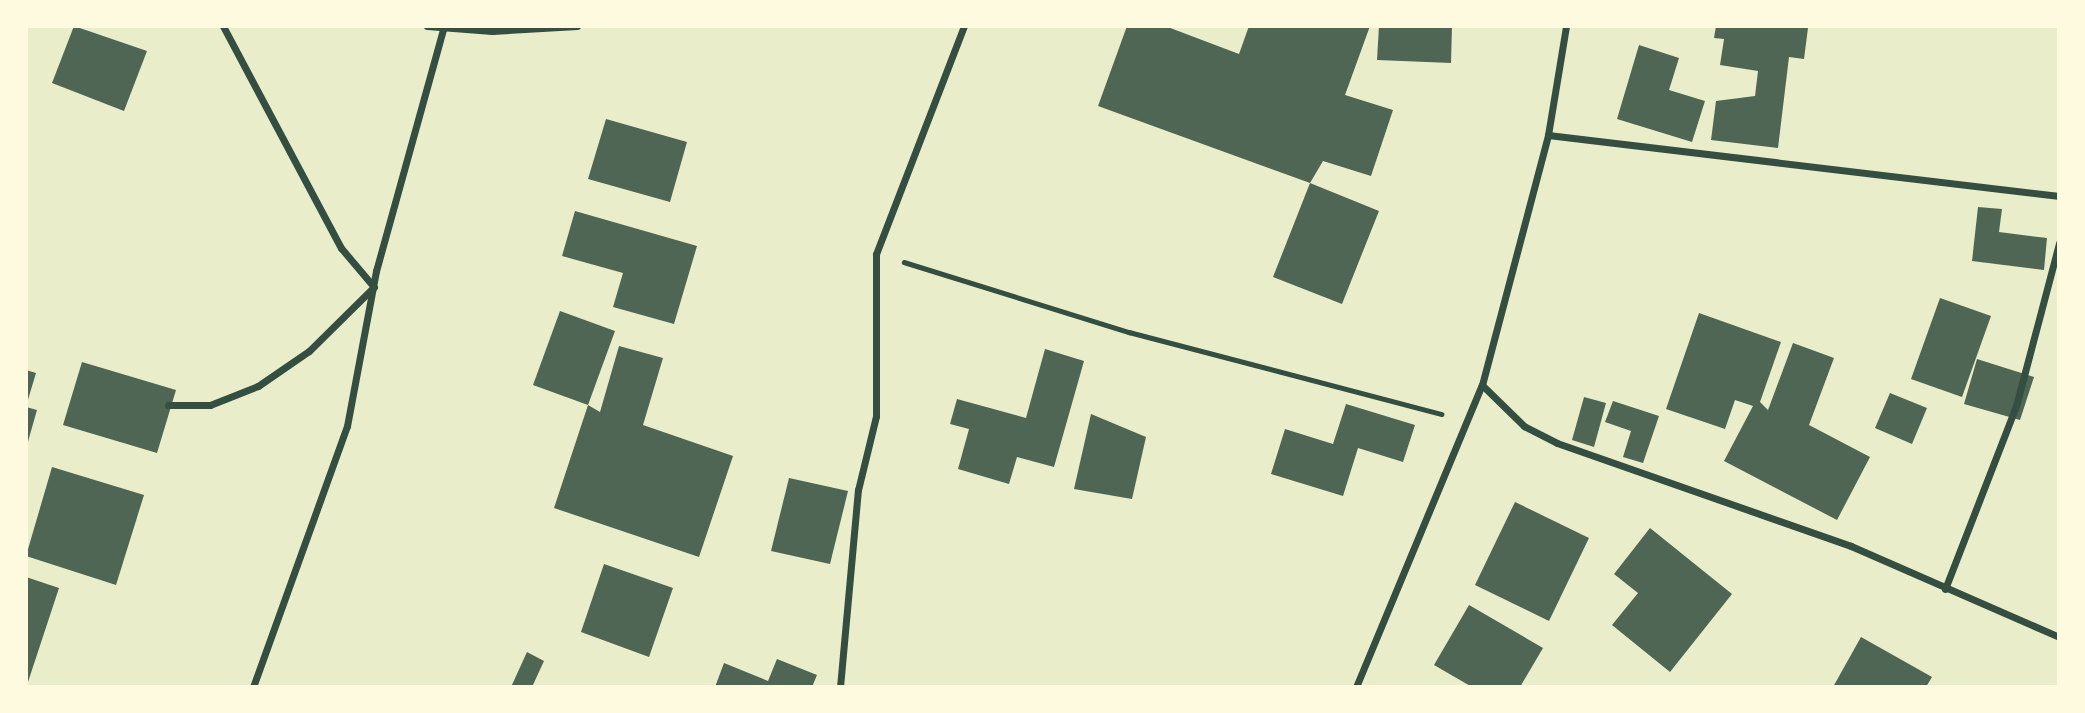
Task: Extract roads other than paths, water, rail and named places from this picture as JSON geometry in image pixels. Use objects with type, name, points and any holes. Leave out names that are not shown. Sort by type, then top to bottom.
[{"type":"street","points":[[222,26],[341,248],[374,287]]},
{"type":"street","points":[[427,26],[577,26]]},
{"type":"street","points":[[840,687],[858,490],[876,416],[876,254],[964,26]]},
{"type":"street","points":[[1356,687],[1482,384],[1548,135],[1566,26]]},
{"type":"street","points":[[253,687],[347,426],[374,287],[443,27]]},
{"type":"street","points":[[1548,135],[2059,196]]},
{"type":"street","points":[[1945,589],[2016,406],[2059,243]]},
{"type":"street","points":[[168,405],[210,405],[258,386],[309,351],[374,287]]},
{"type":"street","points":[[1482,384],[1524,426],[1557,443],[1851,547],[2059,637]]}]
